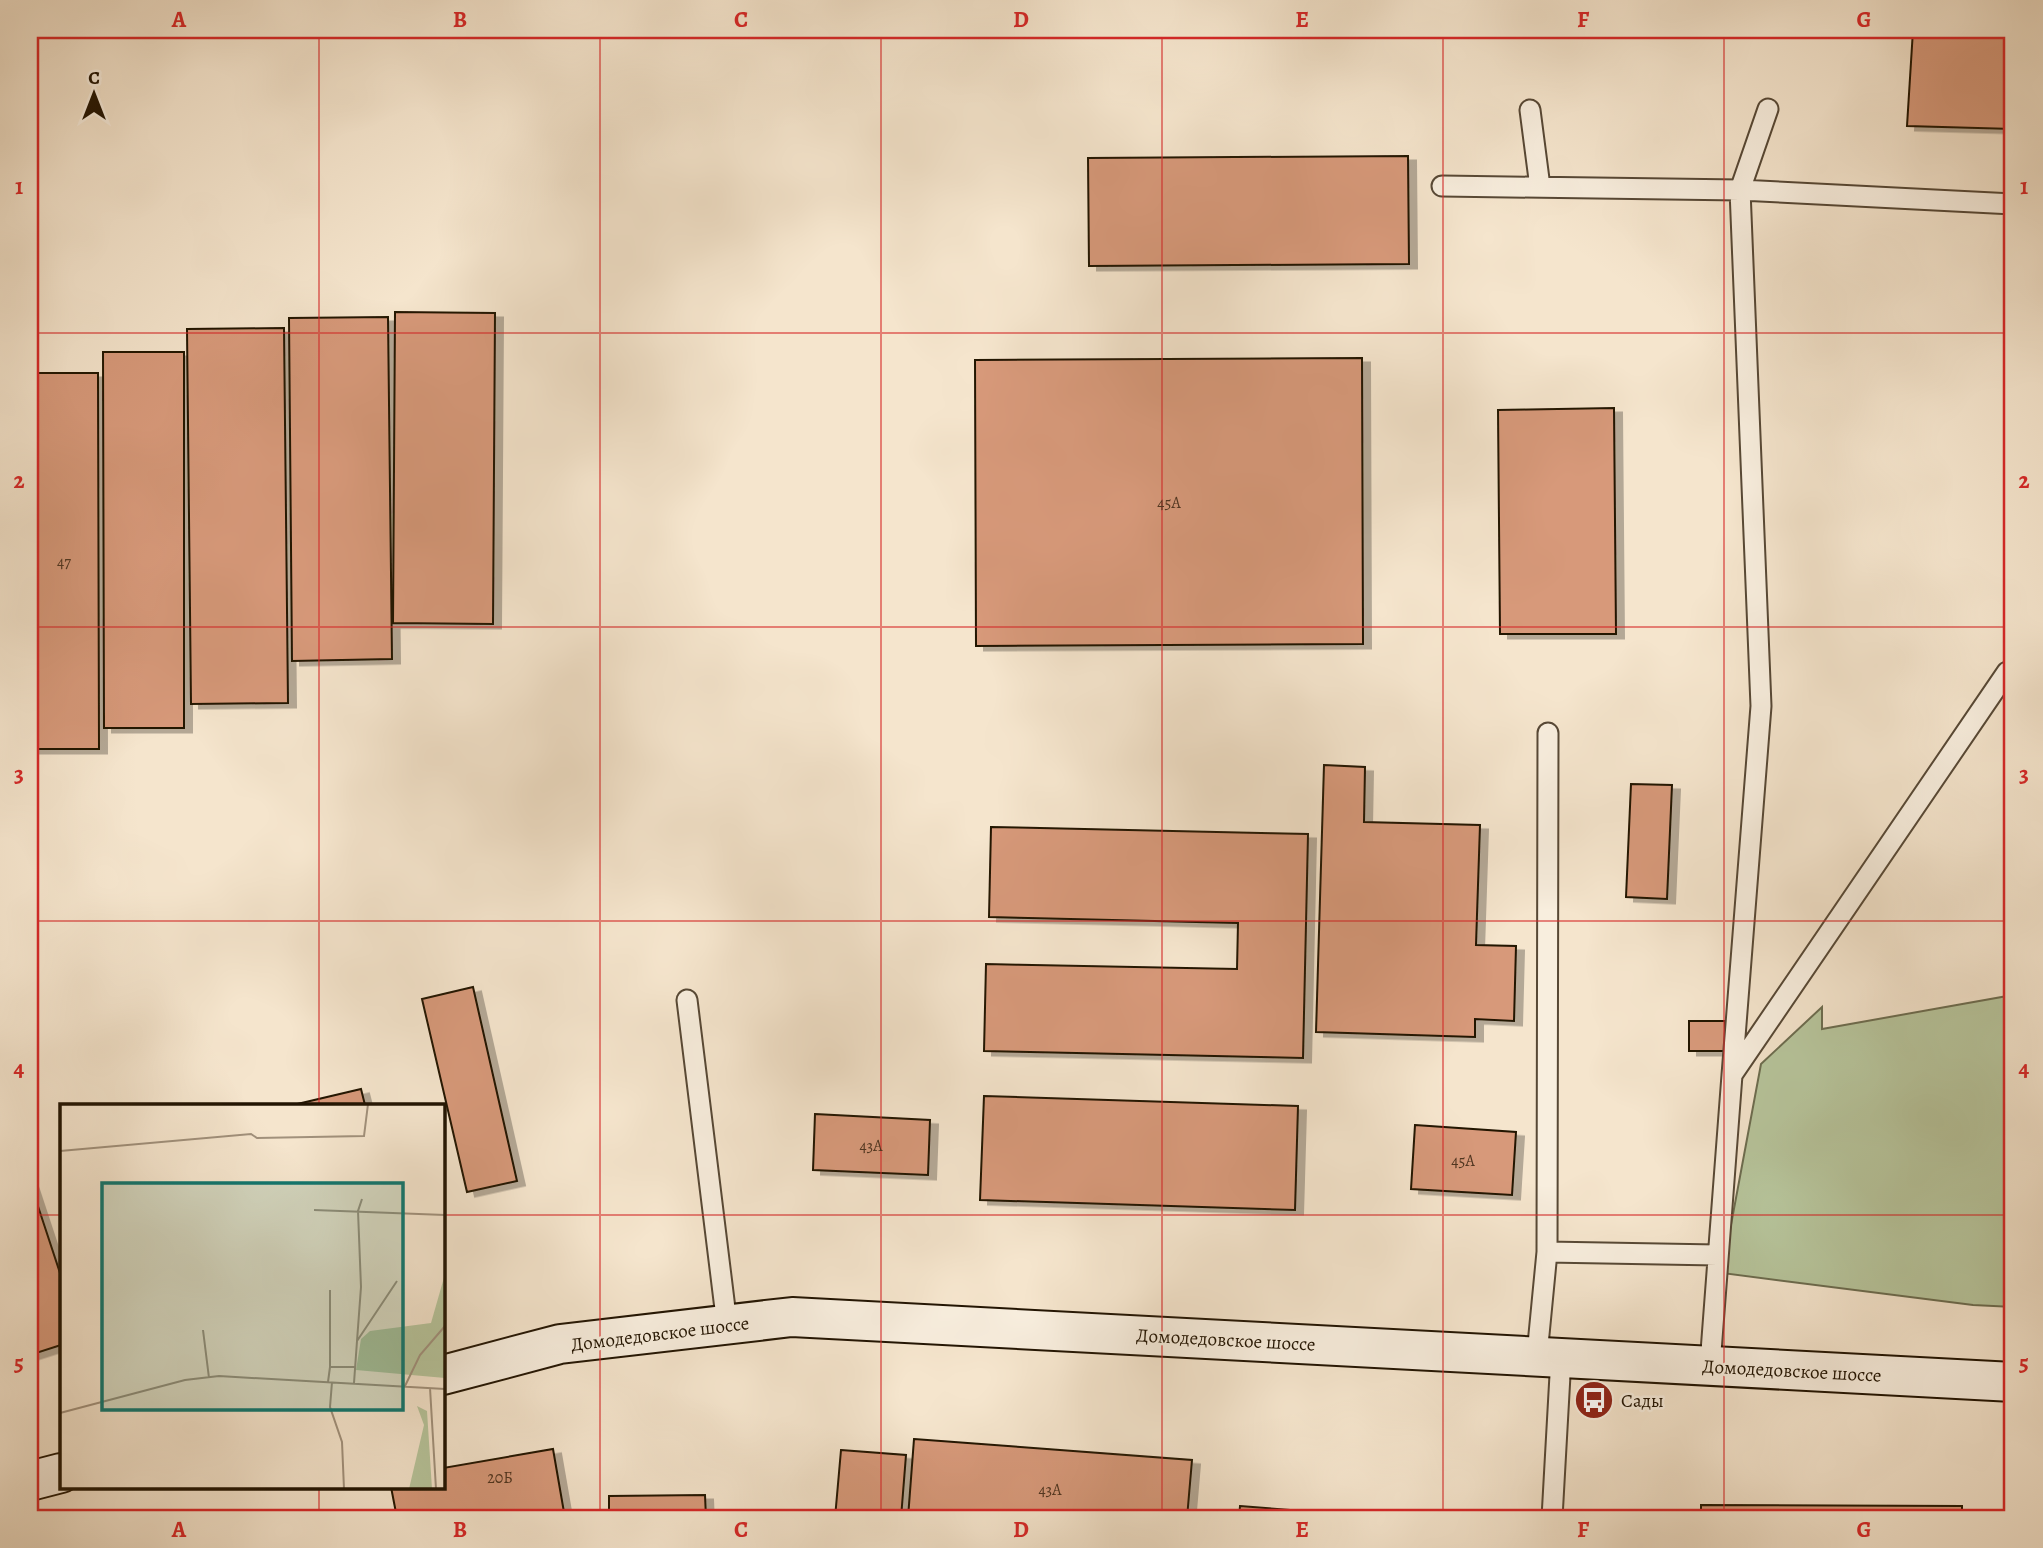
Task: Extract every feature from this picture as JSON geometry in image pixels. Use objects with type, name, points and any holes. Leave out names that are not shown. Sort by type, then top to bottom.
[{"type":"main road","name":"Домодедовское шоссе","points":[[444,1375],[560,1344],[792,1317],[2013,1382]]},
{"type":"main road","points":[[30,1481],[60,1473]]},
{"type":"lane","points":[[1710,1365],[1761,706],[1740,190],[1769,108]]},
{"type":"lane","points":[[1530,110],[1540,187]]},
{"type":"lane","points":[[1442,186],[1740,190],[2013,204]]},
{"type":"lane","points":[[1732,1075],[2007,672]]},
{"type":"lane","points":[[1548,733],[1547,1252],[1552,1518]]},
{"type":"lane","points":[[687,1000],[727,1325]]},
{"type":"lane","points":[[1547,1252],[1717,1255]]},
{"type":"green space","points":[[2013,995],[2013,1307],[1973,1305],[1722,1273],[1761,1064],[1822,1007],[1822,1029]]},
{"type":"building","points":[[1913,30],[2013,30],[2013,129],[1907,126]]},
{"type":"building","points":[[1408,156],[1409,264],[1089,266],[1088,158]]},
{"type":"building","points":[[395,312],[495,313],[493,624],[393,623]]},
{"type":"building","points":[[388,317],[392,659],[292,661],[289,318]]},
{"type":"building","points":[[284,328],[288,703],[191,704],[187,329]]},
{"type":"building","points":[[103,352],[184,352],[184,728],[104,728]]},
{"type":"building","points":[[1362,358],[1363,644],[976,646],[975,360]]},
{"type":"building","points":[[30,373],[98,373],[99,749],[30,749]]},
{"type":"building","points":[[1614,408],[1616,634],[1500,634],[1498,410]]},
{"type":"building","points":[[1324,765],[1365,767],[1364,822],[1480,825],[1476,945],[1516,946],[1514,1021],[1475,1019],[1475,1037],[1316,1032]]},
{"type":"building","points":[[1631,784],[1672,785],[1667,899],[1626,897]]},
{"type":"building","points":[[991,827],[1308,834],[1303,1058],[984,1051],[986,964],[1237,969],[1238,923],[989,917]]},
{"type":"building","points":[[473,987],[517,1181],[467,1192],[422,999]]},
{"type":"building","points":[[1689,1021],[1725,1021],[1725,1051],[1689,1051]]},
{"type":"building","points":[[361,1089],[365,1104],[297,1104]]},
{"type":"building","points":[[984,1096],[1298,1106],[1295,1210],[980,1200]]},
{"type":"building","points":[[815,1114],[930,1120],[928,1175],[813,1170]]},
{"type":"building","points":[[1415,1125],[1516,1132],[1512,1195],[1411,1189]]},
{"type":"building","points":[[30,1182],[60,1273],[60,1345],[30,1355]]},
{"type":"building","points":[[914,1439],[1192,1460],[1187,1518],[908,1518]]},
{"type":"building","points":[[553,1449],[565,1518],[397,1518],[391,1488],[444,1488],[444,1468]]},
{"type":"building","points":[[841,1450],[906,1455],[901,1518],[835,1518]]},
{"type":"building","points":[[705,1495],[706,1518],[609,1518],[609,1496]]},
{"type":"building","points":[[1701,1505],[1962,1506],[1962,1518],[1701,1518]]},
{"type":"building","points":[[1240,1506],[1341,1514],[1340,1518],[1239,1518]]},
{"type":"building","points":[[1348,1515],[1390,1518],[1348,1518]]},
{"type":"place","name":"Сады","points":[[1594,1400]]}]
